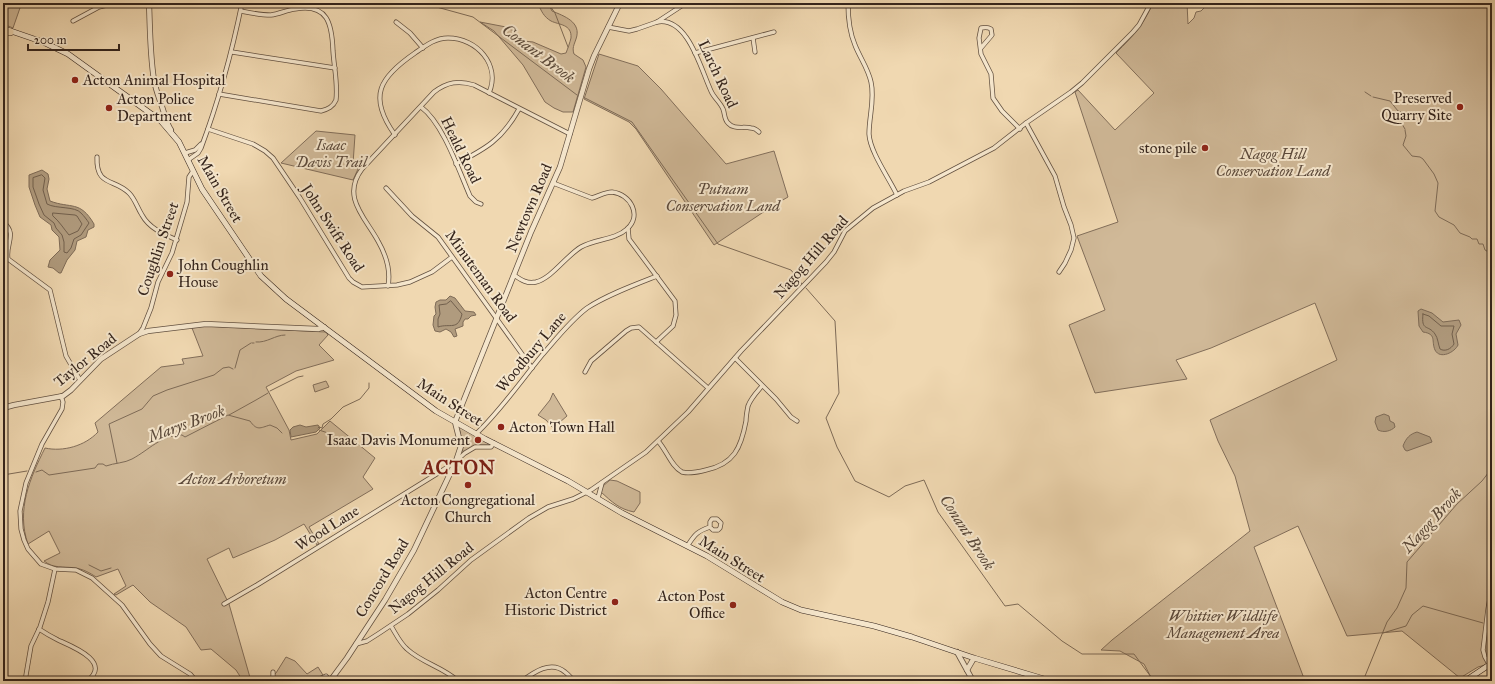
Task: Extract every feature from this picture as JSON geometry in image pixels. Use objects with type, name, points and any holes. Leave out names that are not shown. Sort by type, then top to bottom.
[{"type":"main road","name":"Main Street","points":[[3,29],[7,32],[43,42],[68,54],[159,120],[171,131],[185,153],[193,171],[215,208],[261,276],[286,299],[436,412],[568,481],[622,513],[707,556],[777,600],[801,610],[912,636],[974,658],[1051,681]]},
{"type":"main road","points":[[1465,681],[1491,664]]},
{"type":"street","points":[[73,21],[99,7],[115,3]]},
{"type":"street","points":[[149,3],[154,82],[164,116],[171,131]]},
{"type":"street","points":[[188,160],[198,153],[208,129],[232,52],[242,3]]},
{"type":"street","name":"Newtown Road","points":[[455,422],[531,232],[560,167],[586,77],[594,56],[620,3]]},
{"type":"street","points":[[608,27],[629,31],[657,22],[686,3]]},
{"type":"street","points":[[848,3],[849,21],[852,35],[872,84],[872,107],[869,134],[871,144],[897,195]]},
{"type":"street","name":"Nagog Hill Road","points":[[356,644],[367,641],[391,626],[438,590],[471,560],[529,518],[548,507],[573,500],[586,491],[592,490],[646,452],[688,412],[735,358],[826,262],[834,252],[845,231],[873,208],[994,148],[1026,123],[1071,92],[1133,32],[1139,25],[1151,3]]},
{"type":"street","points":[[219,94],[308,109],[324,110],[332,106],[336,100],[335,68],[331,28],[326,17],[318,10],[309,8],[294,9],[270,15],[241,10]]},
{"type":"street","points":[[396,22],[410,33],[423,48]]},
{"type":"street","name":"Larch Road","points":[[657,22],[666,22],[684,32],[695,52],[712,93],[722,107],[728,123],[734,127],[750,127],[760,132]]},
{"type":"street","points":[[981,48],[992,35],[990,28],[981,28],[979,38],[981,54],[991,74],[991,88],[995,102],[1020,128]]},
{"type":"street","points":[[695,52],[774,32]]},
{"type":"street","points":[[395,135],[381,110],[381,88],[390,74],[433,42],[447,38],[472,44],[484,55],[492,70],[493,81],[490,94]]},
{"type":"street","points":[[753,38],[755,52]]},
{"type":"street","points":[[232,52],[335,68]]},
{"type":"street","points":[[388,286],[390,277],[386,259],[379,242],[357,207],[353,187],[356,178],[362,169],[434,92],[444,85],[451,83],[466,83],[570,134]]},
{"type":"street","points":[[159,120],[161,107]]},
{"type":"street","name":"Heald Road","points":[[421,107],[436,122],[470,196],[476,202],[481,204]]},
{"type":"street","points":[[456,164],[482,150],[498,138],[512,122],[519,109]]},
{"type":"street","points":[[159,120],[164,116]]},
{"type":"street","points":[[1026,123],[1055,176],[1074,238],[1071,250],[1059,272]]},
{"type":"street","name":"John Swift Road","points":[[208,129],[253,144],[268,153],[286,176],[353,282],[362,287],[388,286],[410,282],[424,277],[452,256]]},
{"type":"street","points":[[185,153],[194,150],[204,139]]},
{"type":"street","points":[[96,157],[96,166],[101,176],[107,182],[119,186],[129,193],[145,221],[158,231],[176,240]]},
{"type":"street","name":"Coughlin Street","points":[[138,334],[143,328],[158,282],[172,253],[187,202],[189,177],[193,171]]},
{"type":"street","points":[[514,275],[529,283],[546,278],[571,254],[582,246],[619,234],[628,228],[634,219],[633,206],[630,200],[624,196],[611,192],[592,198],[553,183]]},
{"type":"street","name":"Minuteman Road","points":[[386,188],[412,216],[434,232],[532,368]]},
{"type":"street","points":[[3,222],[9,228],[11,234],[7,252],[8,259],[50,290],[66,356],[80,380]]},
{"type":"street","points":[[628,228],[629,239],[675,301],[676,315],[673,326],[656,342]]},
{"type":"street","name":"Woodbury Lane","points":[[476,434],[498,410],[568,325],[588,308],[656,276]]},
{"type":"street","name":"Taylor Road","points":[[3,408],[61,396],[71,390],[101,359],[138,334],[159,329],[206,324],[318,329],[324,327]]},
{"type":"street","points":[[585,372],[591,361],[628,329],[639,328],[708,388]]},
{"type":"street","points":[[735,358],[791,418],[797,421]]},
{"type":"street","points":[[658,441],[675,467],[682,472],[696,472],[713,469],[725,464],[735,453],[743,432],[748,406],[752,398],[762,386]]},
{"type":"street","points":[[61,396],[63,406],[36,457],[26,483],[20,511],[21,529],[28,549],[41,564],[55,569],[76,570],[92,578],[122,605],[150,644],[161,656],[190,674],[196,681]]},
{"type":"street","name":"Concord Road","points":[[330,681],[385,600],[414,550],[450,476],[460,452],[460,440],[455,422]]},
{"type":"street","points":[[457,459],[471,449],[478,447],[491,447],[494,443]]},
{"type":"street","name":"Wood Lane","points":[[224,604],[253,588],[443,470],[457,459]]},
{"type":"street","points":[[443,470],[450,476]]},
{"type":"street","points":[[598,498],[602,483]]},
{"type":"street","points":[[688,546],[693,537],[699,531],[710,527]]},
{"type":"street","points":[[25,681],[31,646],[39,629],[48,602],[55,569]]},
{"type":"street","points":[[1491,664],[1485,657],[1483,650],[1492,587]]},
{"type":"street","points":[[391,626],[403,645],[410,652],[447,672],[458,681]]},
{"type":"street","points":[[39,629],[78,649],[91,659],[95,668],[92,677],[87,681]]},
{"type":"street","points":[[957,652],[973,681]]},
{"type":"street","points":[[967,670],[974,658]]},
{"type":"street","points":[[522,681],[534,672],[549,667],[557,667],[565,671],[574,681]]},
{"type":"street","points":[[273,672],[273,681]]},
{"type":"street","points":[[315,681],[326,676],[330,681]]},
{"type":"green space","points":[[17,3],[21,5],[13,28],[3,24],[3,5]]},
{"type":"green space","points":[[538,3],[548,3],[552,11],[571,20],[576,28],[577,33],[573,52],[583,60],[586,67],[573,112],[563,112],[545,102],[523,65],[494,31],[480,22],[506,27],[514,31],[524,41],[533,42],[561,54],[566,53],[571,38],[571,33],[564,26],[546,18]]},
{"type":"green space","points":[[1153,3],[1187,3],[1188,24],[1194,18],[1196,12],[1201,11],[1209,3],[1492,3],[1492,663],[1478,667],[1460,678],[1402,631],[1347,636],[1298,526],[1254,547],[1305,681],[1153,681],[1144,664],[1120,651],[1101,650],[1250,531],[1235,476],[1218,441],[1210,420],[1337,360],[1315,303],[1211,348],[1176,360],[1187,379],[1095,393],[1069,325],[1105,310],[1077,236],[1118,222],[1075,92],[1078,90],[1115,130],[1154,93],[1116,53],[1137,30]]},
{"type":"green space","name":"Putnam Conservation Land","points":[[599,54],[638,66],[661,89],[726,164],[774,151],[788,197],[714,245],[636,129],[629,122],[584,99]]},
{"type":"green space","name":"Isaac Davis Trail","points":[[316,131],[355,135],[353,164],[358,169],[353,180],[281,163]]},
{"type":"green space","name":"Acton Arboretum","points":[[204,326],[326,332],[328,335],[319,345],[334,360],[296,371],[266,387],[289,430],[291,440],[317,434],[330,421],[375,458],[363,477],[373,489],[309,527],[319,544],[317,545],[304,524],[275,540],[233,558],[229,548],[207,559],[229,604],[251,681],[243,681],[236,670],[211,649],[201,650],[186,627],[150,602],[133,585],[116,595],[114,594],[126,586],[118,569],[96,577],[81,569],[59,567],[48,564],[44,561],[60,553],[49,531],[28,544],[23,519],[26,494],[34,471],[45,448],[59,449],[73,447],[87,441],[98,432],[95,423],[161,367],[184,364],[182,359],[203,356],[192,328]]},
{"type":"green space","points":[[326,381],[329,387],[315,392],[313,385]]},
{"type":"green space","points":[[553,393],[567,416],[553,428],[546,420],[538,415],[550,400]]},
{"type":"green space","points":[[456,424],[491,443],[490,445],[476,445],[463,452],[460,431]]},
{"type":"green space","points":[[610,480],[617,481],[640,492],[640,503],[634,512],[620,507],[601,492],[603,486]]},
{"type":"green space","points":[[286,657],[295,661],[307,674],[318,667],[326,680],[267,681],[276,673]]},
{"type":"water","points":[[42,170],[48,174],[49,179],[47,189],[50,201],[79,208],[89,216],[94,224],[94,227],[88,230],[86,237],[77,241],[75,250],[67,260],[61,273],[48,267],[50,260],[60,250],[59,237],[52,230],[51,225],[40,217],[29,187],[29,175]]},
{"type":"water","points":[[450,296],[455,298],[465,311],[474,312],[476,315],[465,319],[463,326],[455,329],[457,336],[454,337],[451,332],[446,329],[440,332],[435,331],[433,325],[434,316],[436,314],[436,302],[446,300]]},
{"type":"water","points":[[1421,309],[1432,313],[1443,322],[1459,320],[1461,325],[1456,334],[1458,345],[1454,350],[1444,355],[1437,353],[1432,336],[1423,332],[1419,326],[1418,311]]},
{"type":"water","points":[[1384,414],[1389,416],[1390,421],[1394,423],[1395,427],[1392,430],[1378,430],[1375,422],[1376,417]]},
{"type":"water","points":[[300,425],[306,427],[318,425],[320,428],[316,432],[291,437],[290,430],[293,427]]},
{"type":"water","points":[[1417,432],[1430,437],[1432,442],[1407,451],[1405,450],[1403,446],[1405,441],[1410,435]]},
{"type":"waterway","name":"Conant Brook","points":[[422,3],[473,17],[577,95]]},
{"type":"waterway","points":[[548,3],[555,13],[568,47]]},
{"type":"waterway","points":[[1365,92],[1371,96]]},
{"type":"waterway","points":[[1373,97],[1390,101],[1398,111],[1401,112],[1402,117],[1400,121],[1405,129]]},
{"type":"waterway","name":"Conant Brook","points":[[585,98],[632,122],[718,244],[791,270],[802,284]]},
{"type":"waterway","points":[[1405,130],[1406,136],[1403,145],[1412,156],[1423,159],[1434,174],[1438,183],[1435,211],[1439,217],[1454,225],[1460,233],[1472,239],[1477,239],[1479,244],[1483,244],[1485,250],[1492,254]]},
{"type":"waterway","name":"Conant Brook","points":[[806,288],[835,321],[839,393],[826,418],[837,447],[855,481],[889,497],[905,486],[924,480],[938,512],[1005,606],[1018,604],[1062,641],[1082,654],[1134,654],[1154,681]]},
{"type":"waterway","points":[[256,342],[285,335]]},
{"type":"waterway","points":[[235,368],[240,350],[251,343]]},
{"type":"waterway","points":[[117,463],[109,424],[142,409],[153,396],[214,375],[223,368],[229,367],[233,369]]},
{"type":"waterway","points":[[270,391],[303,376]]},
{"type":"waterway","name":"Marys Brook","points":[[318,428],[322,428],[323,424],[331,419],[343,407],[360,399],[369,388],[369,383]]},
{"type":"waterway","points":[[229,415],[268,393]]},
{"type":"waterway","name":"Marys Brook","points":[[36,472],[42,470],[49,475],[95,468],[98,464],[103,464],[106,466],[126,461],[132,459],[161,440],[168,437],[182,435],[185,437],[228,415],[250,421],[259,428],[270,425],[277,428],[282,433]]},
{"type":"waterway","points":[[319,430],[328,434]]},
{"type":"waterway","name":"Nagog Brook","points":[[1363,681],[1387,622],[1397,608],[1406,588],[1407,562],[1457,504],[1482,481],[1492,468]]},
{"type":"waterway","name":"Marys Brook","points":[[3,475],[27,471]]},
{"type":"waterway","points":[[89,565],[101,571],[111,568]]},
{"type":"waterway","points":[[1383,633],[1406,626],[1412,615],[1423,606],[1483,623]]},
{"type":"place","name":"Acton Animal Hospital","points":[[75,80]]},
{"type":"place","name":"Preserved Quarry Site","points":[[1460,107]]},
{"type":"place","name":"Acton Police Department","points":[[109,108]]},
{"type":"place","name":"stone pile","points":[[1205,148]]},
{"type":"place","name":"John Coughlin House","points":[[170,274]]},
{"type":"place","name":"Acton Town Hall","points":[[501,427]]},
{"type":"place","name":"Isaac Davis Monument","points":[[478,440]]},
{"type":"place","name":"Acton Congregational Church","points":[[468,485]]},
{"type":"place","name":"Acton Centre Historic District","points":[[615,602]]},
{"type":"place","name":"Acton Post Office","points":[[733,605]]},
{"type":"district","name":"ACTON","points":[[459,467]]},
{"type":"park label","name":"Nagog Hill Conservation Land","points":[[1273,162]]},
{"type":"park label","name":"Whittier Wildlife Management Area","points":[[1223,624]]}]
